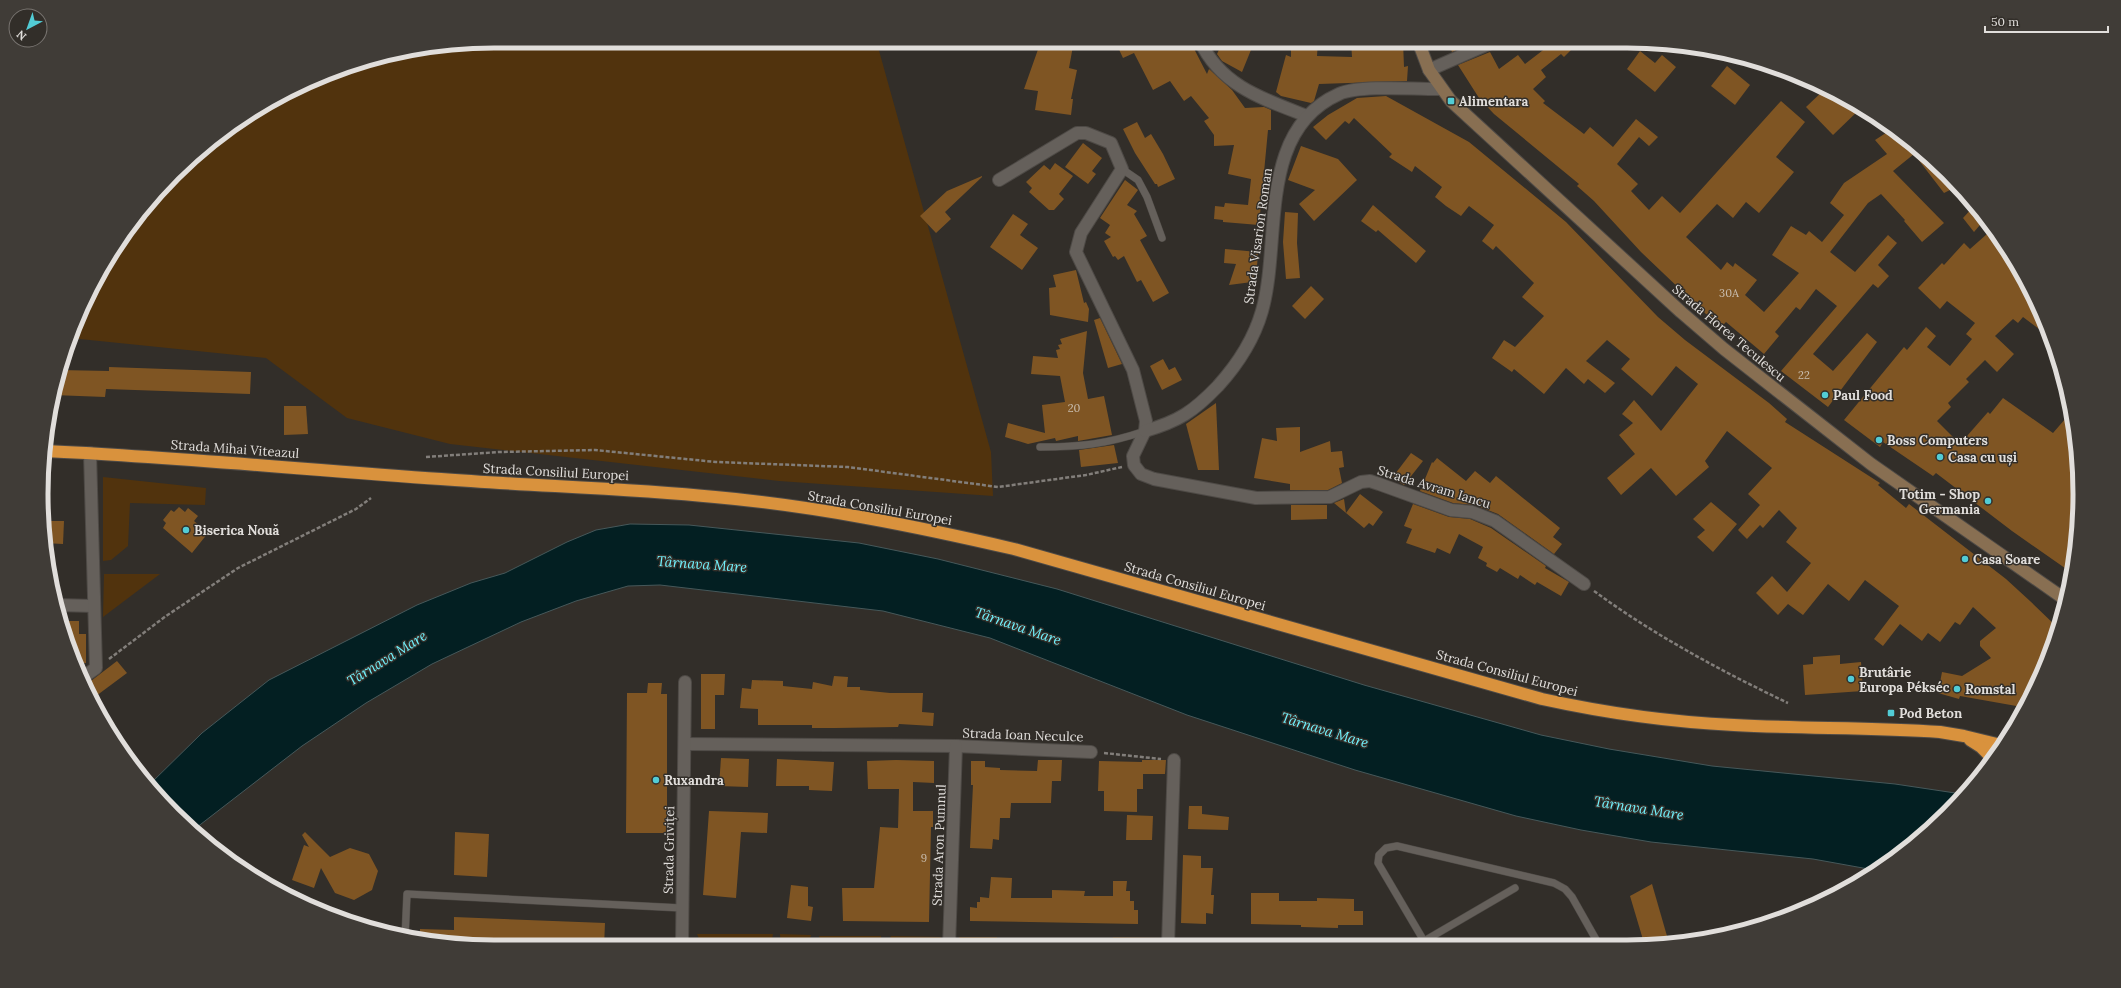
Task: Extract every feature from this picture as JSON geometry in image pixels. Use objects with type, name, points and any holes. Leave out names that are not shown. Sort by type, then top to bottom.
[{"type":"highway","name":"Strada Mihai Viteazul","points":[[50,451],[377,474]]},
{"type":"highway","name":"Strada Consiliul Europei","points":[[377,474],[710,496],[854,515],[933,530],[1014,549],[1542,699],[1595,711],[1641,718],[1727,725],[1916,730],[1964,736],[1996,744]]},
{"type":"highway","points":[[1964,736],[1981,747],[1989,755]]},
{"type":"street","points":[[1203,48],[1207,56],[1219,71],[1233,82],[1256,94],[1307,116]]},
{"type":"street","name":"Strada Horea Teculescu","points":[[1421,48],[1429,70],[1441,89],[1451,101],[1681,312],[1724,349],[1871,464],[2061,596]]},
{"type":"street","points":[[1429,70],[1479,48]]},
{"type":"street","name":"Strada Visarion Roman","points":[[1145,431],[1172,423],[1197,407],[1238,361],[1256,330],[1262,311],[1266,290],[1277,190],[1282,165],[1290,143],[1307,116],[1326,101],[1349,91],[1441,89]]},
{"type":"street","points":[[998,180],[1077,133],[1086,133],[1111,143],[1122,169],[1081,233],[1076,252],[1133,370],[1146,421],[1145,431],[1133,456],[1134,465]]},
{"type":"street","points":[[87,675],[96,668],[90,453]]},
{"type":"street","name":"Strada Avram Iancu","points":[[1134,465],[1141,474],[1154,479],[1256,498],[1330,497],[1361,482],[1370,481],[1451,510],[1472,512],[1495,521],[1584,584]]},
{"type":"street","points":[[62,605],[94,606]]},
{"type":"street","name":"Strada Griviței","points":[[682,940],[685,682]]},
{"type":"street","name":"Strada Ioan Neculce","points":[[685,744],[956,746],[1091,752]]},
{"type":"street","name":"Strada Aron Pumnul","points":[[949,940],[956,746]]},
{"type":"street","points":[[1168,940],[1174,760]]},
{"type":"lane","points":[[1122,169],[1138,180],[1147,197],[1162,238]]},
{"type":"lane","points":[[1040,447],[1096,445],[1115,441],[1145,431]]},
{"type":"lane","points":[[1421,940],[1378,863],[1379,855],[1386,848],[1397,846],[1554,883],[1565,889],[1572,897],[1596,940]]},
{"type":"lane","points":[[1425,940],[1515,888]]},
{"type":"lane","points":[[405,931],[407,894],[682,908]]},
{"type":"path","points":[[426,458],[500,452],[595,450],[716,462],[848,467],[998,487],[1086,475],[1134,465]]},
{"type":"path","points":[[96,668],[166,616],[238,568],[356,509],[371,498]]},
{"type":"path","points":[[1584,584],[1615,607],[1673,643],[1788,704]]},
{"type":"path","name":"Strada Ioan Neculce","points":[[1091,752],[1174,760]]},
{"type":"shaded area","points":[[878,48],[991,452],[993,496],[779,481],[450,444],[347,418],[266,358],[76,339],[94,297],[108,271],[140,222],[159,200],[200,159],[222,140],[246,123],[297,94],[323,82],[379,63],[436,52],[465,49]]},
{"type":"shaded area","points":[[103,477],[206,488],[205,505],[130,503],[128,546],[111,560],[103,561]]},
{"type":"shaded area","points":[[104,574],[160,574],[103,617]]},
{"type":"shaded area","points":[[697,934],[773,934],[772,940],[700,940]]},
{"type":"shaded area","points":[[780,934],[811,935],[810,940],[780,940]]},
{"type":"shaded area","points":[[819,936],[881,936],[881,938],[890,938],[891,936],[941,937],[939,940],[820,940]]},
{"type":"shaded area","points":[[959,937],[997,937],[997,940],[960,940]]},
{"type":"shaded area","points":[[1113,937],[1164,938],[1164,940],[1113,940]]},
{"type":"shaded area","points":[[1006,938],[1031,940],[1006,940]]},
{"type":"shaded area","points":[[1076,938],[1107,938],[1107,940],[1075,940]]},
{"type":"shaded area","points":[[1175,939],[1277,939],[1277,940]]},
{"type":"water","name":"Târnava Mare","points":[[630,524],[689,525],[859,543],[938,559],[1057,589],[1364,685],[1541,735],[1609,749],[1712,766],[1895,784],[1957,793],[1921,829],[1899,848],[1868,869],[1813,859],[1651,842],[1581,830],[1516,816],[1355,770],[1187,715],[990,638],[883,611],[660,585],[628,586],[576,601],[521,622],[432,664],[366,703],[302,746],[198,827],[153,781],[202,733],[269,680],[417,605],[471,583],[505,573],[567,542],[596,530]]},
{"type":"building","points":[[1039,48],[1073,48],[1069,68],[1077,70],[1071,99],[1073,99],[1071,115],[1035,110],[1038,91],[1024,89]]},
{"type":"building","points":[[1118,48],[1194,48],[1207,74],[1209,69],[1232,90],[1245,108],[1264,107],[1271,110],[1271,130],[1268,130],[1259,225],[1223,222],[1223,220],[1214,219],[1215,206],[1224,207],[1225,203],[1248,205],[1251,179],[1228,174],[1234,145],[1214,146],[1214,135],[1204,121],[1209,118],[1191,96],[1184,101],[1170,81],[1153,90],[1134,53],[1123,58]]},
{"type":"building","points":[[1220,48],[1252,48],[1242,72],[1222,61],[1217,54]]},
{"type":"building","points":[[1291,48],[1318,48],[1317,56],[1352,57],[1351,48],[1403,48],[1404,67],[1408,66],[1407,81],[1319,84],[1314,101],[1311,103],[1281,96],[1276,92],[1286,55],[1291,57]]},
{"type":"building","points":[[1451,48],[1461,48],[1452,52]]},
{"type":"building","points":[[1546,48],[1573,48],[1564,57],[1561,54],[1541,70],[1546,77],[1533,89],[1545,101],[1543,103],[1584,134],[1590,127],[1613,147],[1636,119],[1658,137],[1649,146],[1639,137],[1617,164],[1638,184],[1631,191],[1649,210],[1662,196],[1680,213],[1781,101],[1805,122],[1776,157],[1794,172],[1759,213],[1746,202],[1733,218],[1717,204],[1686,237],[1721,270],[1727,262],[1733,267],[1735,263],[1757,280],[1745,295],[1764,312],[1799,273],[1772,255],[1791,226],[1806,235],[1809,231],[1822,242],[1844,215],[1830,203],[1844,183],[1887,154],[1875,140],[1888,132],[1921,159],[1952,189],[1944,193],[1914,154],[1893,171],[1944,223],[1922,242],[1904,221],[1905,220],[1881,194],[1868,203],[1830,252],[1855,272],[1888,235],[1897,243],[1878,265],[1889,276],[1878,288],[1873,284],[1813,354],[1833,371],[1867,333],[1877,342],[1828,407],[1781,371],[1837,306],[1816,289],[1800,310],[1796,307],[1775,332],[1779,336],[1764,354],[1726,322],[1723,325],[1706,314],[1641,252],[1594,201],[1577,186],[1579,184],[1494,114],[1479,98],[1458,65],[1490,52],[1499,69],[1518,55],[1525,64]]},
{"type":"building","points":[[1640,51],[1655,63],[1662,55],[1676,67],[1655,92],[1627,69]]},
{"type":"building","points":[[1727,66],[1750,85],[1735,105],[1711,86]]},
{"type":"building","points":[[1821,93],[1857,112],[1833,135],[1806,107]]},
{"type":"building","points":[[1386,96],[1469,142],[1566,222],[1658,317],[1685,340],[1769,403],[1787,419],[1785,422],[1880,483],[1878,485],[1906,508],[1909,504],[2006,579],[2030,601],[2053,624],[2039,665],[2019,706],[1960,696],[1959,699],[1938,693],[1942,672],[1962,676],[1991,658],[1980,646],[1980,641],[1996,628],[1973,607],[1960,625],[1955,622],[1940,642],[1928,633],[1922,641],[1900,624],[1883,646],[1874,639],[1899,606],[1865,580],[1849,601],[1828,584],[1803,615],[1788,604],[1778,615],[1756,593],[1772,576],[1787,592],[1811,563],[1786,542],[1797,528],[1779,510],[1763,528],[1760,525],[1747,539],[1738,530],[1760,505],[1748,494],[1772,468],[1727,431],[1705,461],[1709,467],[1676,496],[1651,468],[1621,495],[1607,478],[1635,454],[1619,435],[1633,423],[1622,414],[1634,400],[1661,431],[1698,384],[1676,366],[1652,396],[1621,369],[1630,359],[1607,340],[1586,361],[1615,383],[1605,393],[1588,379],[1584,384],[1566,368],[1544,394],[1514,369],[1512,372],[1492,358],[1504,340],[1515,347],[1544,316],[1522,297],[1534,283],[1496,246],[1493,250],[1482,241],[1494,225],[1469,206],[1461,216],[1446,206],[1435,197],[1442,187],[1415,166],[1412,172],[1389,157],[1392,154],[1354,118],[1349,124],[1345,121],[1326,140],[1313,127],[1328,115],[1357,98]]},
{"type":"building","points":[[1137,122],[1145,138],[1151,134],[1175,179],[1158,187],[1157,184],[1155,184],[1135,153],[1123,129]]},
{"type":"building","points":[[1083,143],[1102,158],[1092,171],[1096,174],[1088,184],[1065,167]]},
{"type":"building","points":[[1301,146],[1338,159],[1357,180],[1314,221],[1299,204],[1315,190],[1288,180]]},
{"type":"building","points":[[1055,163],[1073,176],[1059,194],[1064,199],[1054,210],[1049,210],[1029,192],[1032,188],[1026,182],[1044,165],[1050,170]]},
{"type":"building","points":[[982,176],[945,212],[951,219],[936,233],[920,216],[947,191]]},
{"type":"building","points":[[1125,180],[1138,190],[1127,205],[1137,211],[1134,214],[1147,236],[1140,240],[1169,293],[1153,302],[1141,280],[1137,282],[1124,256],[1118,260],[1115,256],[1113,257],[1104,241],[1111,237],[1105,233],[1110,225],[1100,218]]},
{"type":"building","points":[[1373,205],[1426,251],[1416,263],[1378,230],[1376,232],[1361,221]]},
{"type":"building","points":[[1970,210],[1982,223],[1974,232],[1963,218]]},
{"type":"building","points":[[1285,212],[1298,213],[1297,243],[1300,278],[1286,279],[1283,242]]},
{"type":"building","points":[[1013,214],[1028,224],[1020,235],[1038,248],[1022,270],[990,247]]},
{"type":"building","points":[[1987,234],[1994,240],[2027,297],[2042,331],[2023,317],[2018,323],[2013,319],[1995,336],[2014,354],[1997,372],[1985,360],[1966,379],[1969,382],[1948,403],[1951,407],[1937,421],[1960,444],[1988,412],[1990,414],[2003,398],[2053,433],[2066,418],[2072,465],[2073,494],[2072,523],[2066,569],[2012,531],[1936,473],[1933,476],[1883,442],[1880,447],[1844,420],[1904,347],[1907,350],[1926,327],[1936,336],[1927,347],[1950,366],[1972,339],[1966,334],[1975,323],[1947,301],[1940,309],[1918,288],[1942,263],[1944,265],[1964,243],[1970,249]]},
{"type":"building","points":[[1225,249],[1258,252],[1257,267],[1252,282],[1229,285],[1236,264],[1224,263]]},
{"type":"building","points":[[1076,270],[1084,303],[1086,302],[1089,309],[1088,322],[1050,315],[1049,288],[1056,287],[1053,275]]},
{"type":"building","points":[[1311,286],[1324,299],[1305,319],[1292,306]]},
{"type":"building","points":[[1100,318],[1122,364],[1108,368],[1094,320]]},
{"type":"building","points":[[1087,331],[1083,373],[1088,399],[1104,396],[1112,435],[1078,441],[1078,436],[1056,441],[1055,438],[1028,444],[1005,437],[1008,423],[1045,433],[1042,405],[1065,402],[1060,376],[1031,374],[1033,356],[1058,358],[1056,350],[1060,349],[1058,345],[1062,344],[1060,339]]},
{"type":"building","points":[[1163,359],[1169,370],[1175,367],[1182,380],[1162,390],[1150,366]]},
{"type":"building","points":[[109,367],[251,372],[250,394],[106,389],[105,397],[60,395],[66,370],[109,371]]},
{"type":"building","points":[[1216,403],[1219,470],[1198,470],[1186,424]]},
{"type":"building","points":[[284,406],[306,406],[308,434],[284,435]]},
{"type":"building","points":[[1300,427],[1300,452],[1330,441],[1331,452],[1342,451],[1344,467],[1339,468],[1342,483],[1328,490],[1290,490],[1290,484],[1254,478],[1262,438],[1277,441],[1276,428]]},
{"type":"building","points":[[1114,445],[1118,463],[1081,467],[1079,450]]},
{"type":"building","points":[[1411,453],[1423,461],[1404,485],[1392,478]]},
{"type":"building","points":[[1437,458],[1466,481],[1475,471],[1490,483],[1496,476],[1560,528],[1553,537],[1562,544],[1554,554],[1498,514],[1475,505],[1453,503],[1420,491],[1432,462],[1433,463]]},
{"type":"building","points":[[1360,494],[1383,512],[1373,526],[1369,523],[1364,528],[1346,513]]},
{"type":"building","points":[[1344,499],[1346,513],[1334,503]]},
{"type":"building","points":[[1711,502],[1737,524],[1713,552],[1697,537],[1705,530],[1693,519]]},
{"type":"building","points":[[1413,504],[1449,517],[1470,519],[1491,528],[1546,566],[1545,568],[1569,582],[1561,596],[1537,582],[1535,585],[1520,575],[1518,579],[1500,568],[1497,572],[1486,566],[1487,563],[1478,558],[1483,547],[1459,534],[1450,554],[1437,548],[1435,553],[1406,543],[1412,529],[1404,526]]},
{"type":"building","points":[[1291,505],[1327,505],[1327,519],[1291,520]]},
{"type":"building","name":"Biserica Nouă","points":[[179,507],[185,512],[188,508],[198,516],[194,521],[208,533],[192,553],[163,528],[166,523],[163,520],[171,510],[174,512]]},
{"type":"building","points":[[49,521],[64,521],[63,544],[51,543]]},
{"type":"building","points":[[67,621],[79,621],[79,634],[86,634],[86,663],[81,663]]},
{"type":"building","points":[[1840,655],[1840,664],[1861,662],[1863,691],[1805,695],[1803,665],[1813,664],[1813,657]]},
{"type":"building","points":[[117,661],[127,673],[97,696],[90,682]]},
{"type":"building","points":[[701,674],[725,674],[724,695],[715,695],[715,729],[701,729]]},
{"type":"building","points":[[834,676],[848,677],[847,687],[860,687],[860,690],[890,693],[923,693],[922,712],[934,713],[933,726],[899,724],[898,727],[812,728],[812,725],[758,725],[758,709],[740,708],[742,688],[751,689],[752,680],[783,681],[783,686],[812,689],[813,682],[832,686]]},
{"type":"building","points":[[648,683],[662,683],[661,694],[667,694],[667,833],[626,833],[627,693],[647,693]]},
{"type":"building","points":[[721,758],[749,759],[748,787],[719,786]]},
{"type":"building","points":[[777,759],[834,762],[832,791],[809,790],[809,786],[776,786]]},
{"type":"building","points":[[1038,760],[1062,760],[1061,781],[1052,781],[1051,803],[1011,803],[1010,818],[1000,818],[999,840],[993,839],[992,849],[970,848],[973,785],[971,785],[971,761],[985,761],[985,767],[1000,768],[1000,770],[1037,771]]},
{"type":"building","points":[[1142,760],[1166,760],[1165,774],[1143,774],[1143,789],[1137,789],[1137,812],[1104,811],[1104,791],[1098,791],[1099,761],[1142,762]]},
{"type":"building","points":[[867,761],[934,761],[934,783],[913,782],[913,811],[933,811],[933,827],[931,827],[929,922],[843,921],[842,888],[874,888],[880,827],[898,828],[899,789],[868,789]]},
{"type":"building","points":[[1189,806],[1202,806],[1202,814],[1229,817],[1228,830],[1188,829]]},
{"type":"building","points":[[709,811],[768,813],[767,833],[741,832],[736,898],[703,895]]},
{"type":"building","points":[[1127,815],[1153,816],[1152,840],[1126,840]]},
{"type":"building","points":[[305,832],[330,857],[350,848],[369,854],[378,871],[372,890],[354,900],[335,893],[321,868],[314,888],[292,880],[304,845],[309,847],[302,835]]},
{"type":"building","points":[[455,832],[489,834],[487,877],[454,875]]},
{"type":"building","points":[[1183,855],[1201,856],[1201,868],[1213,868],[1211,895],[1214,895],[1213,914],[1206,913],[1206,924],[1181,923]]},
{"type":"building","points":[[991,877],[1012,878],[1011,898],[1052,898],[1052,890],[1085,891],[1084,896],[1113,896],[1113,881],[1127,881],[1126,891],[1130,891],[1130,901],[1134,901],[1134,910],[1138,910],[1138,924],[970,921],[970,907],[977,908],[977,902],[980,902],[980,897],[989,898]]},
{"type":"building","points":[[1652,884],[1668,938],[1643,939],[1630,896]]},
{"type":"building","points":[[791,885],[808,887],[808,906],[813,907],[811,921],[787,918]]},
{"type":"building","points":[[1251,893],[1279,893],[1279,901],[1317,901],[1317,898],[1354,899],[1354,911],[1363,911],[1363,925],[1338,925],[1338,928],[1301,927],[1301,925],[1251,924]]},
{"type":"building","points":[[454,917],[605,923],[604,940],[465,939],[420,933],[420,929],[454,930]]},
{"type":"place","name":"Alimentara","points":[[1451,101]]},
{"type":"place","name":"Paul Food","points":[[1825,395]]},
{"type":"place","name":"Boss Computers","points":[[1879,440]]},
{"type":"place","name":"Casa cu uși","points":[[1940,457]]},
{"type":"place","name":"Totim - Shop Germania","points":[[1988,501]]},
{"type":"place","name":"Biserica Nouă","points":[[186,530]]},
{"type":"place","name":"Casa Soare","points":[[1965,559]]},
{"type":"place","name":"Brutârie Europa Pékséc","points":[[1851,679]]},
{"type":"place","name":"Romstal","points":[[1957,689]]},
{"type":"place","name":"Pod Beton","points":[[1891,713]]},
{"type":"place","name":"Ruxandra","points":[[656,780]]}]
